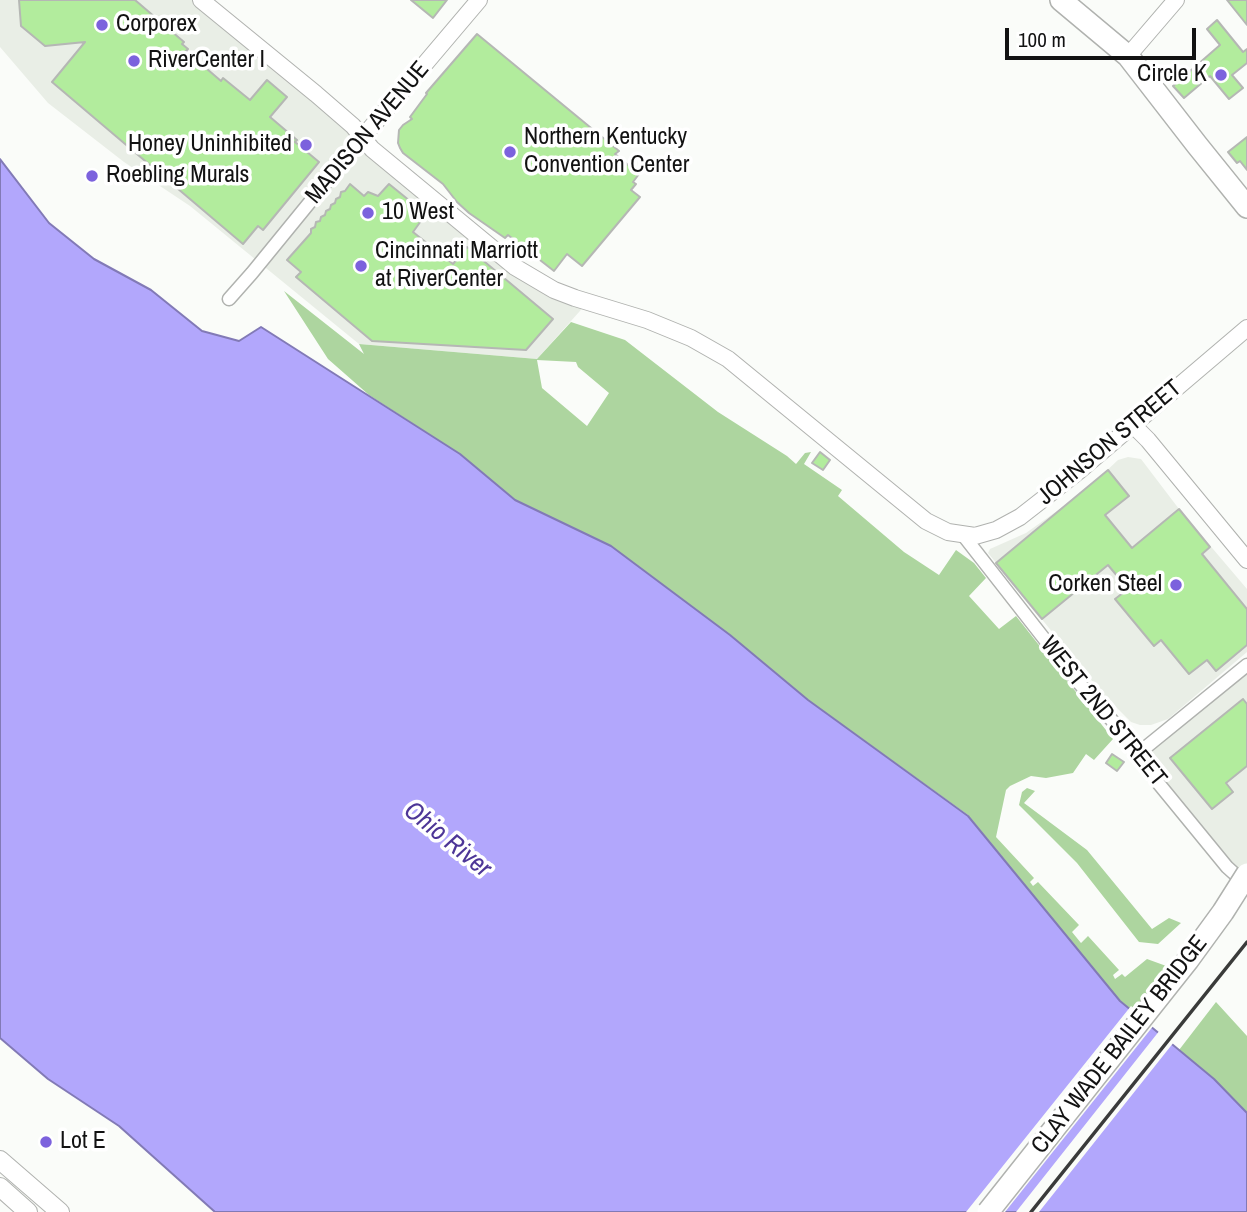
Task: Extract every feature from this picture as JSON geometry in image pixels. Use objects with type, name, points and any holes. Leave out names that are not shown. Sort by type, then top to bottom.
[{"type":"main road","points":[[1061,0],[1128,56],[1247,207]]},
{"type":"main road","name":"CLAY WADE BAILEY BRIDGE","points":[[988,1212],[1188,960],[1247,874]]},
{"type":"main road","points":[[0,1160],[60,1212]]},
{"type":"main road","points":[[0,1187],[29,1212]]},
{"type":"street","points":[[201,0],[316,94],[353,126],[372,149],[515,267],[554,290],[647,320],[691,338],[728,359],[926,521],[948,532],[963,535]]},
{"type":"street","name":"MADISON AVENUE","points":[[229,299],[479,0]]},
{"type":"street","points":[[1128,56],[1176,0]]},
{"type":"street","name":"JOHNSON STREET","points":[[963,535],[975,536],[996,530],[1020,517],[1247,328]]},
{"type":"street","points":[[1133,425],[1247,560]]},
{"type":"street","name":"WEST 2ND STREET","points":[[963,535],[1078,682],[1140,752],[1159,784],[1227,867],[1247,886]]},
{"type":"street","points":[[1140,752],[1247,665]]},
{"type":"shaded area","points":[[0,0],[202,0],[515,267],[588,302],[537,359],[359,344],[190,206],[124,162],[48,103],[0,47]]},
{"type":"shaded area","name":"Corken Steel","points":[[1128,457],[1141,459],[1179,509],[1247,589],[1247,652],[1168,719],[1151,725],[1131,722],[1101,692],[988,553],[990,549],[1026,533],[1085,491],[1118,460]]},
{"type":"shaded area","points":[[1247,665],[1247,885],[1140,752]]},
{"type":"green space","points":[[284,291],[364,354],[359,344],[537,359],[571,322],[625,340],[718,412],[796,464],[805,453],[811,452],[804,464],[842,490],[838,496],[904,552],[939,575],[956,550],[974,563],[986,578],[969,596],[999,629],[1016,616],[1113,739],[1094,760],[1086,754],[1073,773],[1046,778],[1031,776],[1010,786],[1006,790],[996,837],[1034,878],[1030,882],[1033,886],[1038,882],[1079,925],[1072,932],[1081,943],[1088,936],[1119,970],[1113,975],[1115,979],[1122,974],[1125,977],[1147,959],[1169,967],[1150,995],[1142,1000],[1133,1012],[1120,1001],[968,815],[808,700],[730,635],[611,546],[515,500],[460,454],[369,395],[328,359]],"holes":[[[537,360],[576,362],[578,367],[609,393],[587,426],[542,388]]]},
{"type":"green space","points":[[1027,788],[1035,791],[1024,803],[1087,850],[1152,929],[1169,918],[1181,923],[1158,944],[1139,942],[1077,863],[1019,805],[1022,792]]},
{"type":"green space","points":[[1216,1002],[1247,1036],[1247,1113],[1214,1079],[1179,1050]]},
{"type":"water","name":"Ohio River","points":[[0,159],[49,223],[94,259],[151,290],[202,331],[239,341],[261,327],[460,454],[515,500],[611,546],[730,635],[808,700],[968,816],[1120,1001],[1214,1079],[1247,1113],[1247,1212],[215,1212],[119,1126],[48,1079],[0,1038]]},
{"type":"pier","points":[[1131,1006],[1154,1025],[1005,1212],[966,1212]]},
{"type":"pier","points":[[1160,1030],[1174,1042],[1039,1212],[1016,1212]]},
{"type":"building","points":[[19,0],[135,0],[184,42],[182,44],[188,49],[186,51],[221,81],[223,78],[250,100],[267,80],[287,97],[270,117],[319,162],[263,230],[258,226],[243,244],[52,82],[85,42],[45,46],[21,26]]},
{"type":"building","points":[[411,0],[447,0],[433,18]]},
{"type":"building","points":[[1227,0],[1247,0],[1247,25]]},
{"type":"building","points":[[1217,20],[1243,52],[1247,49],[1247,63],[1232,75],[1243,88],[1229,99],[1210,76],[1184,98],[1173,86],[1220,45],[1207,29]]},
{"type":"building","name":"Northern Kentucky Convention Center","points":[[477,34],[619,151],[615,154],[639,174],[631,190],[640,197],[582,266],[567,254],[554,271],[508,235],[505,238],[469,213],[443,184],[400,148],[399,130],[412,119],[410,117],[426,93]]},
{"type":"building","points":[[1247,137],[1247,170],[1228,152]]},
{"type":"building","points":[[350,184],[364,196],[368,192],[378,196],[389,184],[426,214],[413,232],[453,264],[467,247],[553,319],[526,350],[372,341],[296,277],[301,272],[287,260]]},
{"type":"building","points":[[820,452],[830,460],[823,470],[812,463]]},
{"type":"building","name":"Corken Steel","points":[[1108,470],[1129,496],[1105,515],[1132,548],[1179,509],[1210,547],[1202,554],[1247,609],[1247,645],[1216,671],[1207,660],[1189,674],[1161,640],[1154,646],[1115,599],[1128,589],[1108,565],[1042,619],[996,563]]},
{"type":"building","points":[[1243,699],[1247,704],[1247,766],[1226,783],[1233,792],[1212,809],[1170,758]]},
{"type":"building","points":[[1112,754],[1124,762],[1117,771],[1106,763]]},
{"type":"railway","points":[[1031,1212],[1247,942]]},
{"type":"place","name":"Corporex","points":[[102,25]]},
{"type":"place","name":"RiverCenter I","points":[[134,61]]},
{"type":"place","name":"Circle K","points":[[1221,75]]},
{"type":"place","name":"Honey Uninhibited","points":[[306,145]]},
{"type":"place","name":"Northern Kentucky Convention Center","points":[[510,152]]},
{"type":"place","name":"Roebling Murals","points":[[92,176]]},
{"type":"place","name":"10 West","points":[[368,213]]},
{"type":"place","name":"Cincinnati Marriott at RiverCenter","points":[[361,266]]},
{"type":"place","name":"Corken Steel","points":[[1176,585]]},
{"type":"place","name":"Lot E","points":[[46,1142]]}]
